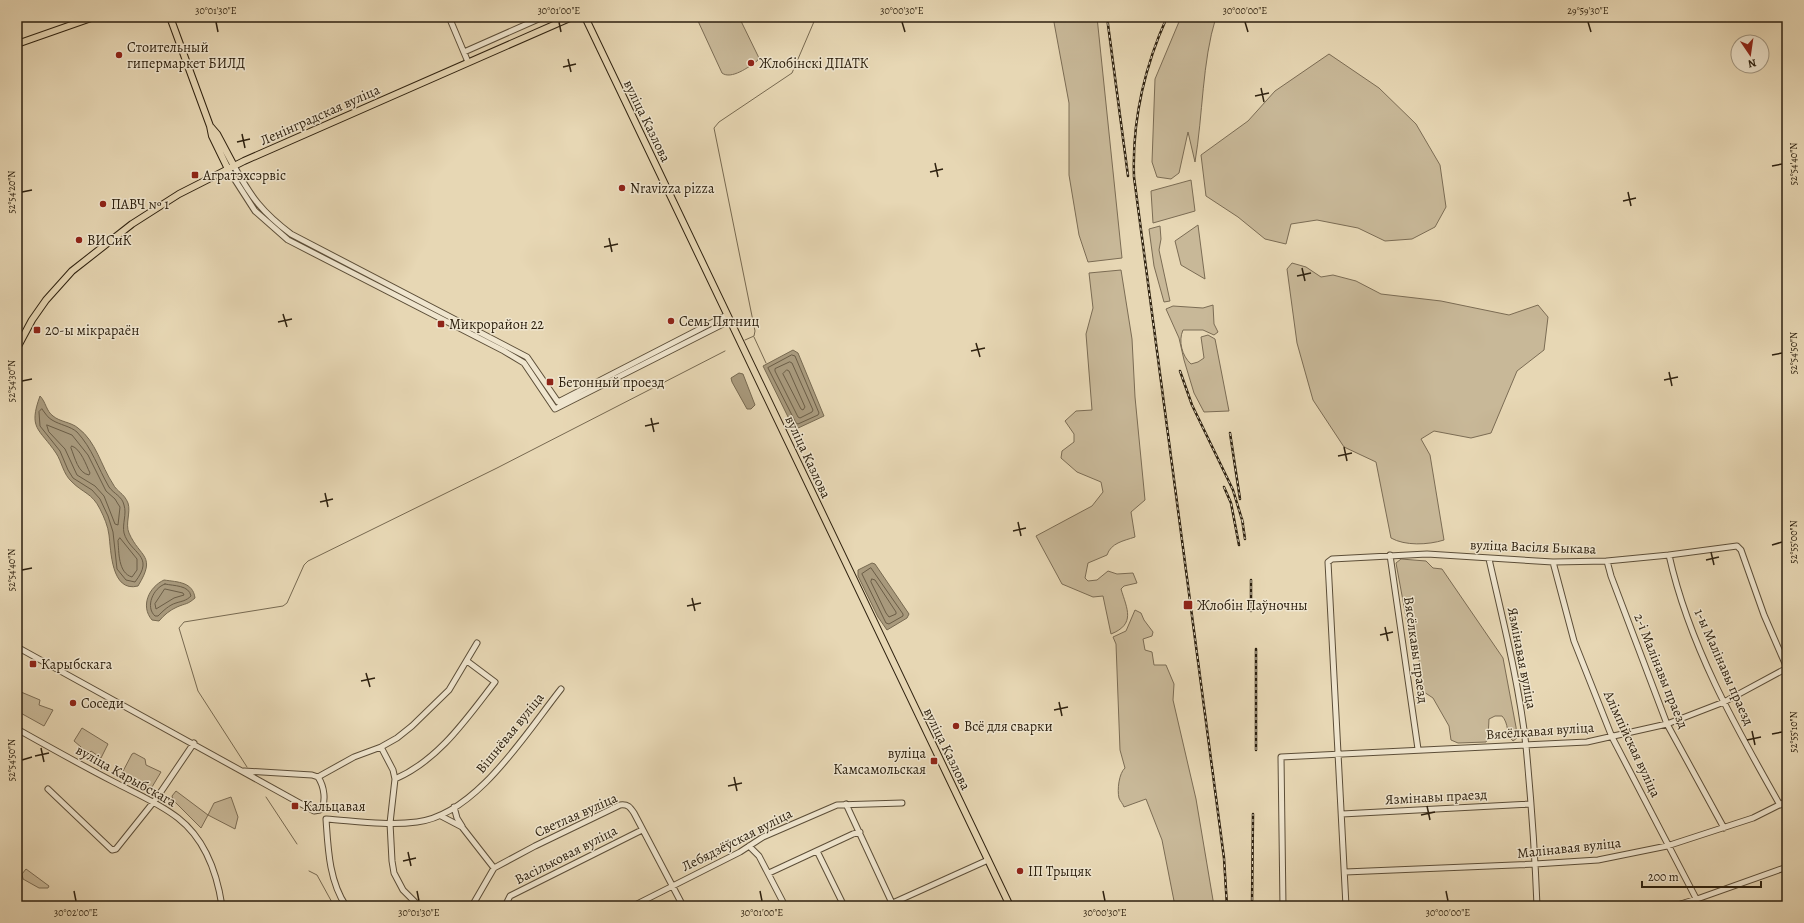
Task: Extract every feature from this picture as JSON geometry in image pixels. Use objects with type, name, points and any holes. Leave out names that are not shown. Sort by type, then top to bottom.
[{"type":"main road","points":[[17,44],[94,17]]},
{"type":"main road","points":[[170,17],[210,126],[217,134],[231,168]]},
{"type":"main road","name":"Ленінградская вуліца","points":[[17,348],[32,320],[61,282],[84,260],[153,209],[204,180],[572,17]]},
{"type":"main road","name":"вуліца Казлова","points":[[585,17],[1010,906]]},
{"type":"street","points":[[449,17],[468,62]]},
{"type":"street","points":[[464,52],[542,17]]},
{"type":"street","points":[[231,168],[260,208],[271,219],[291,234],[527,356],[558,402],[728,318]]},
{"type":"street","name":"вуліца Васіля Быкава","points":[[1338,754],[1328,562],[1332,559],[1427,554],[1553,562],[1607,561],[1669,556],[1737,546],[1741,550],[1764,615],[1787,668]]},
{"type":"street","name":"Вясёлкавы праезд","points":[[1390,555],[1418,749]]},
{"type":"street","name":"1-ы Малінавы праезд","points":[[1669,556],[1676,585],[1699,649],[1739,732],[1780,805]]},
{"type":"street","name":"Язмінавая вуліца","points":[[1490,559],[1509,647],[1526,746],[1537,906]]},
{"type":"street","name":"2-і Малінавы праезд","points":[[1607,561],[1611,576],[1667,724],[1724,828]]},
{"type":"street","name":"Алімпійская вуліца","points":[[1553,562],[1574,641],[1612,737],[1700,906]]},
{"type":"street","points":[[244,771],[312,775],[318,777],[354,757],[397,738],[449,690],[478,643]]},
{"type":"street","points":[[17,647],[317,811],[326,819],[329,858],[336,886],[346,906]]},
{"type":"street","points":[[395,779],[407,774],[440,748],[457,732],[495,682],[467,661]]},
{"type":"street","name":"Вясёлкавая вуліца","points":[[1283,906],[1281,757],[1418,749],[1526,746],[1587,742],[1667,724],[1724,702],[1787,668]]},
{"type":"street","name":"Вішнёвая вуліца","points":[[326,819],[390,823],[417,822],[441,816],[482,787],[561,689]]},
{"type":"street","name":"вуліца Карыбскага","points":[[17,729],[179,818],[202,846],[215,876],[222,906]]},
{"type":"street","points":[[48,789],[112,850],[116,849],[153,803],[194,743]]},
{"type":"street","points":[[381,746],[394,770],[395,779],[390,823],[394,873],[403,890],[419,906]]},
{"type":"street","points":[[1338,754],[1346,906]]},
{"type":"street","points":[[317,811],[321,809],[323,801],[322,786],[318,777]]},
{"type":"street","name":"Малінавая вуліца","points":[[1345,872],[1598,860],[1668,846],[1753,818],[1787,801]]},
{"type":"street","name":"Лебядзёўская вуліца","points":[[633,906],[749,846],[763,837],[837,805],[902,803]]},
{"type":"street","points":[[846,804],[892,903]]},
{"type":"street","name":"Язмінавы праезд","points":[[1342,814],[1531,804]]},
{"type":"street","name":"Светлая вуліца","points":[[494,868],[535,846],[620,805],[626,805],[630,807],[683,906]]},
{"type":"street","points":[[454,807],[457,818],[462,827],[494,868],[472,906]]},
{"type":"street","points":[[441,816],[462,827]]},
{"type":"street","name":"Васільковая вуліца","points":[[505,906],[510,896],[642,830]]},
{"type":"street","points":[[769,873],[860,832]]},
{"type":"street","points":[[749,846],[759,856],[785,906]]},
{"type":"street","points":[[817,851],[844,906]]},
{"type":"street","points":[[886,906],[988,860]]},
{"type":"street","points":[[1674,906],[1787,867]]},
{"type":"shaded area","points":[[700,17],[739,17],[759,58],[757,61],[735,74],[726,75],[722,73],[698,21]]},
{"type":"shaded area","points":[[1053,17],[1097,17],[1122,258],[1088,262],[1079,235],[1069,175],[1069,103]]},
{"type":"shaded area","points":[[1181,17],[1216,17],[1211,34],[1205,70],[1195,162],[1188,132],[1179,173],[1171,179],[1157,177],[1152,162],[1155,79]]},
{"type":"shaded area","points":[[1329,54],[1379,88],[1416,124],[1440,165],[1446,207],[1435,227],[1412,239],[1385,241],[1358,228],[1317,220],[1291,224],[1286,244],[1265,239],[1238,217],[1206,196],[1201,155],[1248,121],[1275,91]]},
{"type":"shaded area","points":[[1191,180],[1195,211],[1153,223],[1151,191]]},
{"type":"shaded area","points":[[1198,225],[1205,279],[1181,265],[1175,241]]},
{"type":"shaded area","points":[[1160,226],[1161,239],[1159,250],[1170,301],[1164,302],[1154,266],[1149,229]]},
{"type":"shaded area","points":[[1292,263],[1306,267],[1321,277],[1333,275],[1356,281],[1381,294],[1441,301],[1509,315],[1538,305],[1548,317],[1544,350],[1517,371],[1491,433],[1471,438],[1434,431],[1421,439],[1430,455],[1444,540],[1417,544],[1397,541],[1391,538],[1376,462],[1344,447],[1313,400],[1297,343],[1287,269]]},
{"type":"shaded area","points":[[1121,270],[1132,339],[1135,397],[1145,500],[1131,512],[1135,537],[1114,545],[1107,555],[1088,563],[1085,578],[1088,581],[1097,580],[1108,571],[1117,574],[1133,573],[1137,583],[1124,586],[1121,589],[1127,609],[1127,621],[1124,626],[1111,634],[1103,596],[1093,597],[1062,584],[1036,536],[1092,506],[1103,492],[1101,482],[1077,472],[1061,458],[1062,451],[1074,442],[1074,434],[1065,421],[1076,411],[1092,410],[1086,334],[1093,308],[1089,273]]},
{"type":"shaded area","points":[[1213,305],[1214,324],[1218,332],[1214,335],[1203,330],[1183,330],[1181,339],[1183,353],[1191,364],[1204,358],[1201,337],[1208,335],[1215,339],[1229,411],[1204,412],[1194,393],[1184,360],[1179,338],[1166,309],[1173,306],[1203,308]]},
{"type":"shaded area","points":[[1401,559],[1426,561],[1433,568],[1442,569],[1503,658],[1516,727],[1517,738],[1513,741],[1509,736],[1506,722],[1502,716],[1495,716],[1489,719],[1488,738],[1486,742],[1458,743],[1451,740],[1449,726],[1433,698],[1424,692],[1420,680],[1419,658],[1408,628],[1396,563]]},
{"type":"shaded area","points":[[1135,610],[1141,613],[1144,620],[1153,632],[1152,636],[1143,639],[1145,650],[1152,652],[1154,665],[1166,665],[1174,684],[1173,700],[1196,799],[1214,906],[1175,906],[1162,840],[1146,799],[1124,807],[1119,798],[1119,782],[1121,774],[1125,768],[1120,750],[1116,644],[1113,637],[1126,631]]},
{"type":"shaded area","points":[[21,692],[40,700],[39,705],[53,710],[44,726],[17,711],[17,699]]},
{"type":"shaded area","points":[[82,728],[108,744],[101,758],[91,751],[88,754],[80,749],[81,747],[74,741]]},
{"type":"shaded area","points":[[134,753],[145,759],[146,765],[161,772],[152,787],[146,788],[121,775],[132,754]]},
{"type":"shaded area","points":[[176,791],[208,815],[201,828],[173,800],[172,796]]},
{"type":"shaded area","points":[[231,797],[238,817],[235,829],[208,815],[214,803]]},
{"type":"shaded area","points":[[26,869],[49,886],[48,888],[39,888],[23,879],[22,874]]},
{"type":"water","points":[[793,350],[798,353],[824,416],[796,429],[793,427],[763,366]]},
{"type":"water","points":[[739,373],[743,374],[755,405],[751,409],[747,409],[732,382],[731,378]]},
{"type":"water","points":[[40,396],[53,416],[59,420],[72,424],[84,433],[94,447],[115,487],[128,503],[129,533],[145,557],[146,562],[144,576],[138,586],[129,586],[122,583],[117,577],[112,560],[108,528],[100,509],[91,496],[76,486],[69,479],[56,453],[37,428],[35,415]]},
{"type":"water","points":[[872,563],[875,564],[909,614],[907,618],[887,630],[878,617],[858,576],[858,570]]},
{"type":"water","points":[[164,580],[179,582],[188,586],[194,593],[195,598],[172,610],[159,621],[152,620],[148,615],[148,597],[154,587]]},
{"type":"waterway","points":[[745,340],[754,336],[755,331],[714,128],[719,122],[792,73],[816,17]]},
{"type":"waterway","points":[[754,337],[766,363]]},
{"type":"waterway","points":[[247,767],[198,691],[179,628],[184,622],[283,606],[287,603],[304,565],[308,561],[497,468],[725,351]]},
{"type":"waterway","points":[[266,797],[297,844]]},
{"type":"waterway","points":[[309,871],[317,875],[334,906]]},
{"type":"railway","points":[[1107,17],[1128,176]]},
{"type":"railway","points":[[1167,17],[1152,56],[1141,95],[1135,136],[1134,177],[1224,858],[1227,906]]},
{"type":"railway","points":[[1180,371],[1192,405],[1233,490],[1243,523]]},
{"type":"railway","points":[[1230,433],[1240,499]]},
{"type":"railway","points":[[1224,487],[1231,503],[1239,545]]},
{"type":"railway","points":[[1242,519],[1245,539]]},
{"type":"railway","points":[[1251,580],[1251,611]]},
{"type":"railway","points":[[1256,649],[1256,750]]},
{"type":"railway","points":[[1252,906],[1253,814]]},
{"type":"place","name":"Стоительный гипермаркет БИЛД","points":[[119,55]]},
{"type":"place","name":"Жлобінскі ДПАТК","points":[[751,63]]},
{"type":"place","name":"Агратэхсэрвіс","points":[[195,175]]},
{"type":"place","name":"Nravizza pizza","points":[[622,188]]},
{"type":"place","name":"ПАВЧ № 1","points":[[103,204]]},
{"type":"place","name":"ВИСиК","points":[[79,240]]},
{"type":"place","name":"Семь Пятниц","points":[[671,321]]},
{"type":"place","name":"Микрорайон 22","points":[[441,324]]},
{"type":"place","name":"20-ы мікрараён","points":[[37,330]]},
{"type":"place","name":"Бетонный проезд","points":[[550,382]]},
{"type":"place","name":"Жлобін Паўночны","points":[[1188,605]]},
{"type":"place","name":"Карыбскага","points":[[33,664]]},
{"type":"place","name":"Соседи","points":[[73,703]]},
{"type":"place","name":"Всё для сварки","points":[[956,726]]},
{"type":"place","name":"вуліца Камсамольская","points":[[934,761]]},
{"type":"place","name":"Кальцавая","points":[[295,806]]},
{"type":"place","name":"ІП Трыцяк","points":[[1020,871]]}]
